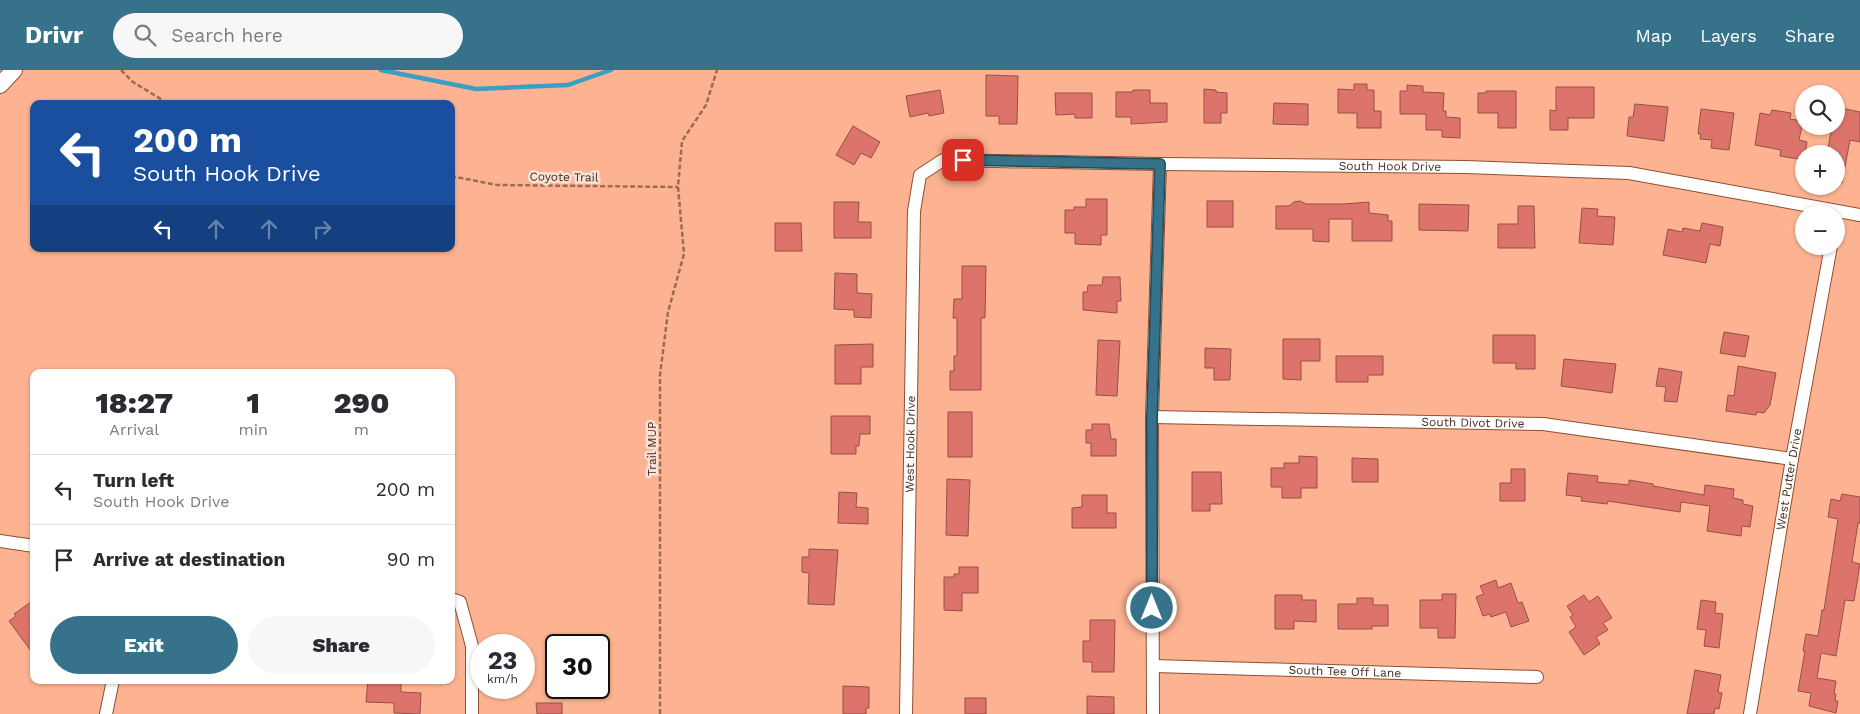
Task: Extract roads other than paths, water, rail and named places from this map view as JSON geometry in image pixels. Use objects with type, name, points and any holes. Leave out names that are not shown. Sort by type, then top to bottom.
[{"type":"street","points":[[0,85],[14,70]]},
{"type":"street","name":"South Hook Drive","points":[[920,175],[943,160],[1160,164],[1466,166],[1629,173],[1795,207]]},
{"type":"street","points":[[1153,714],[1152,417],[1160,164]]},
{"type":"street","name":"West Hook Drive","points":[[906,714],[914,211],[920,175]]},
{"type":"street","name":"South Hook Drive","points":[[1845,215],[1860,215]]},
{"type":"street","name":"West Putter Drive","points":[[1750,714],[1792,460],[1829,255]]},
{"type":"street","name":"South Divot Drive","points":[[1152,417],[1542,424],[1792,460]]},
{"type":"street","points":[[0,541],[30,545]]},
{"type":"street","points":[[456,601],[472,646],[472,714]]},
{"type":"street","name":"South Tee Off Lane","points":[[1154,666],[1537,677]]},
{"type":"street","points":[[106,714],[112,684]]},
{"type":"waterway","points":[[381,70],[476,89],[568,85],[611,70]]}]
